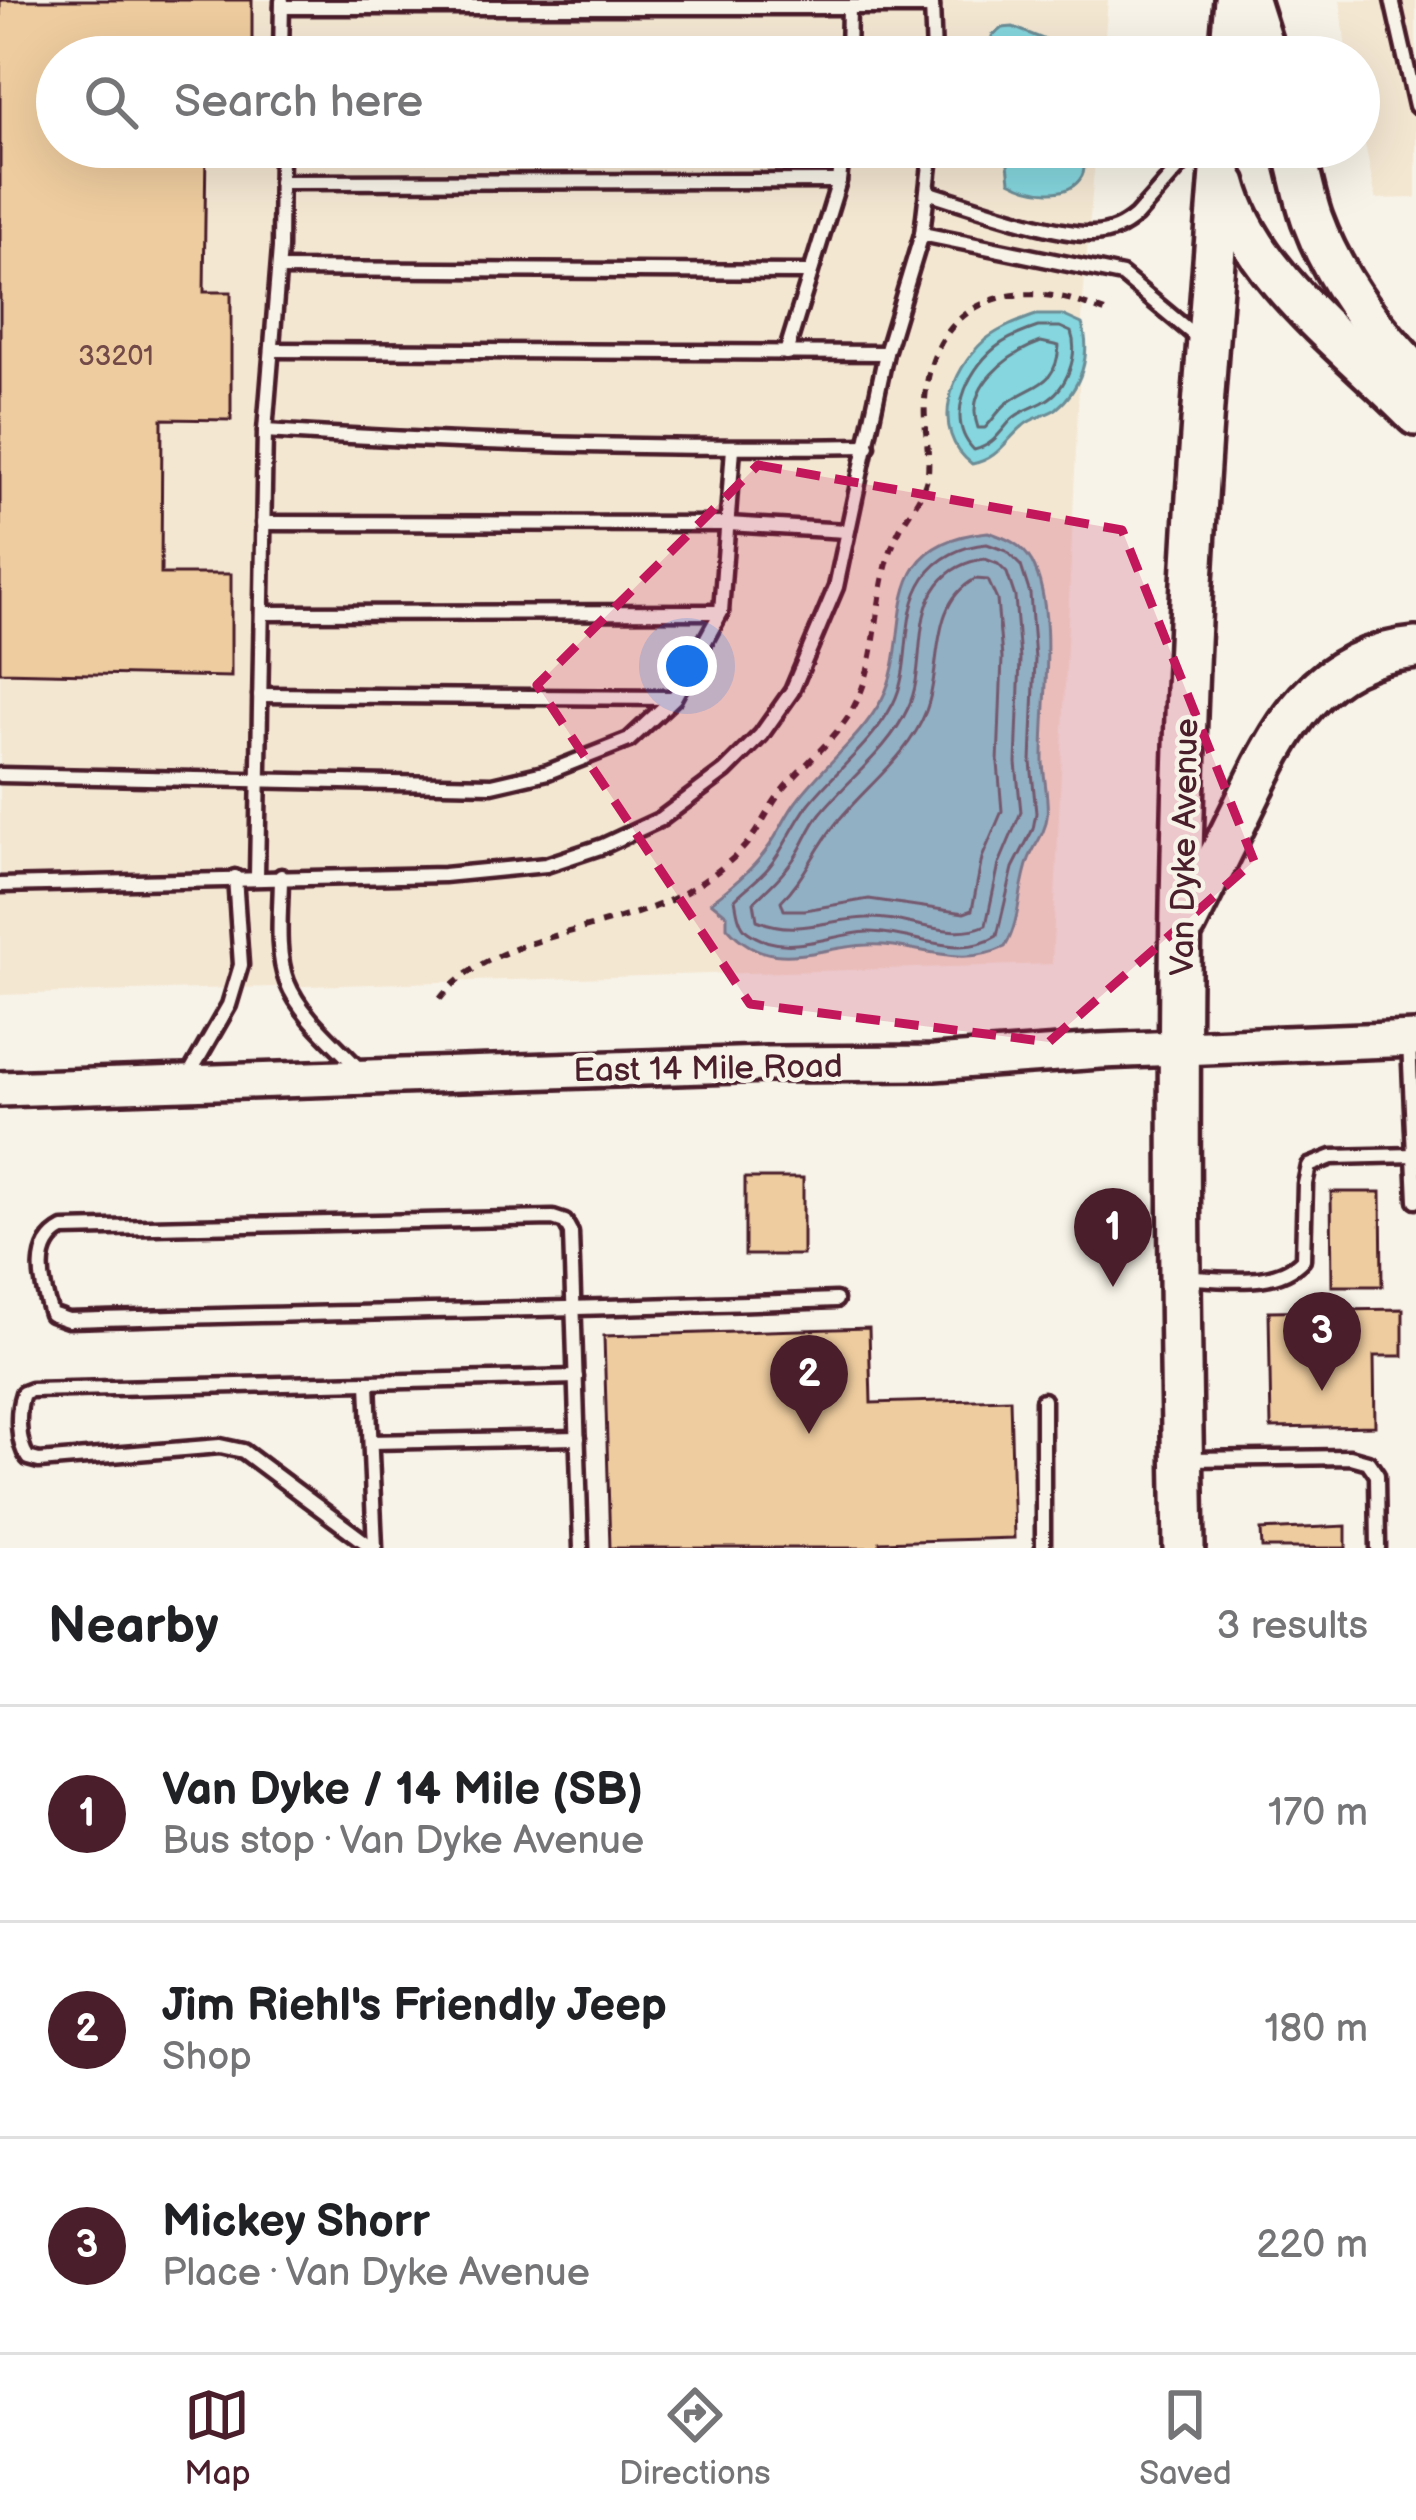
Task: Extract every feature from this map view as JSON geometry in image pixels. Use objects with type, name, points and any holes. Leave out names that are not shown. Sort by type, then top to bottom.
[{"type":"main road","points":[[1232,36],[1235,0]]},
{"type":"main road","points":[[1248,0],[1259,36]]},
{"type":"main road","name":"Van Dyke Avenue","points":[[1184,1548],[1179,1278],[1181,934],[1191,593],[1209,348],[1214,168]]},
{"type":"main road","points":[[1219,168],[1251,244],[1274,276],[1416,415]]},
{"type":"main road","points":[[1298,168],[1324,249],[1359,308],[1416,374]]},
{"type":"main road","points":[[1181,934],[1273,746],[1303,702],[1352,666],[1416,648]]},
{"type":"main road","name":"East 14 Mile Road","points":[[0,1089],[934,1063],[1413,1039]]},
{"type":"lane","points":[[1392,0],[1416,106]]},
{"type":"lane","points":[[281,36],[282,4],[932,4],[933,36]]},
{"type":"lane","points":[[848,36],[849,7]]},
{"type":"lane","points":[[257,877],[265,431],[279,269],[280,168]]},
{"type":"lane","points":[[786,353],[841,168]]},
{"type":"lane","points":[[0,884],[444,875],[547,865],[661,819],[725,770],[760,735],[792,692],[836,586],[886,353],[922,234],[930,168]]},
{"type":"lane","points":[[927,192],[1065,230],[1098,234],[1124,225],[1196,168]]},
{"type":"lane","points":[[280,182],[839,181]]},
{"type":"lane","points":[[922,234],[1121,274],[1209,348]]},
{"type":"lane","points":[[279,269],[808,272]]},
{"type":"lane","points":[[272,350],[886,353]]},
{"type":"lane","points":[[265,431],[401,440],[734,448],[868,446]]},
{"type":"lane","points":[[0,775],[492,785],[548,772],[629,740],[674,698],[721,612],[734,448]]},
{"type":"lane","points":[[263,523],[728,524],[847,531]]},
{"type":"lane","points":[[262,614],[721,612]]},
{"type":"lane","points":[[260,695],[674,698]]},
{"type":"lane","points":[[281,876],[286,980],[306,1014],[366,1076]]},
{"type":"lane","points":[[184,1083],[229,1005],[241,965],[235,877]]},
{"type":"lane","points":[[1413,1039],[1416,1201]]},
{"type":"lane","points":[[1179,1278],[1278,1277],[1292,1271],[1303,1259],[1309,1166],[1332,1157],[1415,1155]]},
{"type":"lane","points":[[581,1548],[574,1310],[572,1233],[565,1222],[553,1218],[64,1229],[50,1236],[41,1250],[51,1314],[68,1320],[382,1310],[574,1310],[836,1300]]},
{"type":"lane","points":[[374,1548],[243,1451],[220,1446],[39,1461],[28,1458],[22,1449],[23,1394],[31,1390],[576,1377]]},
{"type":"lane","points":[[368,1383],[374,1548]]},
{"type":"lane","points":[[1043,1400],[1043,1548]]},
{"type":"lane","points":[[371,1442],[578,1438]]},
{"type":"lane","points":[[1182,1459],[1350,1457],[1368,1462],[1377,1475],[1378,1548]]},
{"type":"highlighted area","points":[[758,465],[1122,530],[1254,861],[1049,1042],[750,1004],[537,685]]},
{"type":"shaded area","points":[[0,0],[1108,0],[1105,36],[36,36],[36,168],[1094,168],[1083,301],[1052,964],[0,995]]},
{"type":"shaded area","points":[[1340,0],[1416,0],[1416,198],[1376,199],[1370,168],[1380,168],[1380,36],[1344,36]]},
{"type":"water","points":[[1013,27],[1036,36],[992,36]]},
{"type":"water","points":[[1008,168],[1084,168],[1076,184],[1058,191],[1010,181]]},
{"type":"water","points":[[1036,315],[1062,315],[1082,324],[1086,347],[1078,381],[1056,409],[1027,423],[995,454],[972,464],[951,435],[949,401],[954,384],[985,340]]},
{"type":"water","points":[[988,532],[1018,546],[1032,562],[1047,632],[1043,762],[1047,817],[1029,859],[1005,947],[970,956],[885,945],[776,955],[743,942],[727,927],[727,915],[711,902],[762,856],[799,798],[882,699],[892,674],[912,573],[927,554],[951,540]]},
{"type":"building","points":[[0,0],[252,0],[252,36],[36,36],[36,168],[206,168],[204,292],[231,292],[231,420],[162,419],[161,574],[231,574],[231,677],[0,672]]},
{"type":"building","points":[[745,1178],[803,1178],[803,1255],[745,1255]]},
{"type":"building","points":[[1331,1192],[1381,1192],[1382,1286],[1332,1286]]},
{"type":"building","points":[[1403,1309],[1403,1356],[1374,1356],[1375,1426],[1271,1428],[1269,1311]]},
{"type":"building","points":[[869,1328],[871,1403],[1010,1399],[1014,1538],[880,1542],[880,1548],[610,1548],[604,1336]]},
{"type":"building","points":[[1346,1526],[1346,1548],[1262,1548],[1261,1530]]},
{"type":"place","name":"Van Dyke / 14 Mile (SB)","points":[[1113,1287]]},
{"type":"place","name":"Mickey Shorr","points":[[1322,1391]]},
{"type":"place","name":"Jim Riehl's Friendly Jeep","points":[[809,1434]]}]
